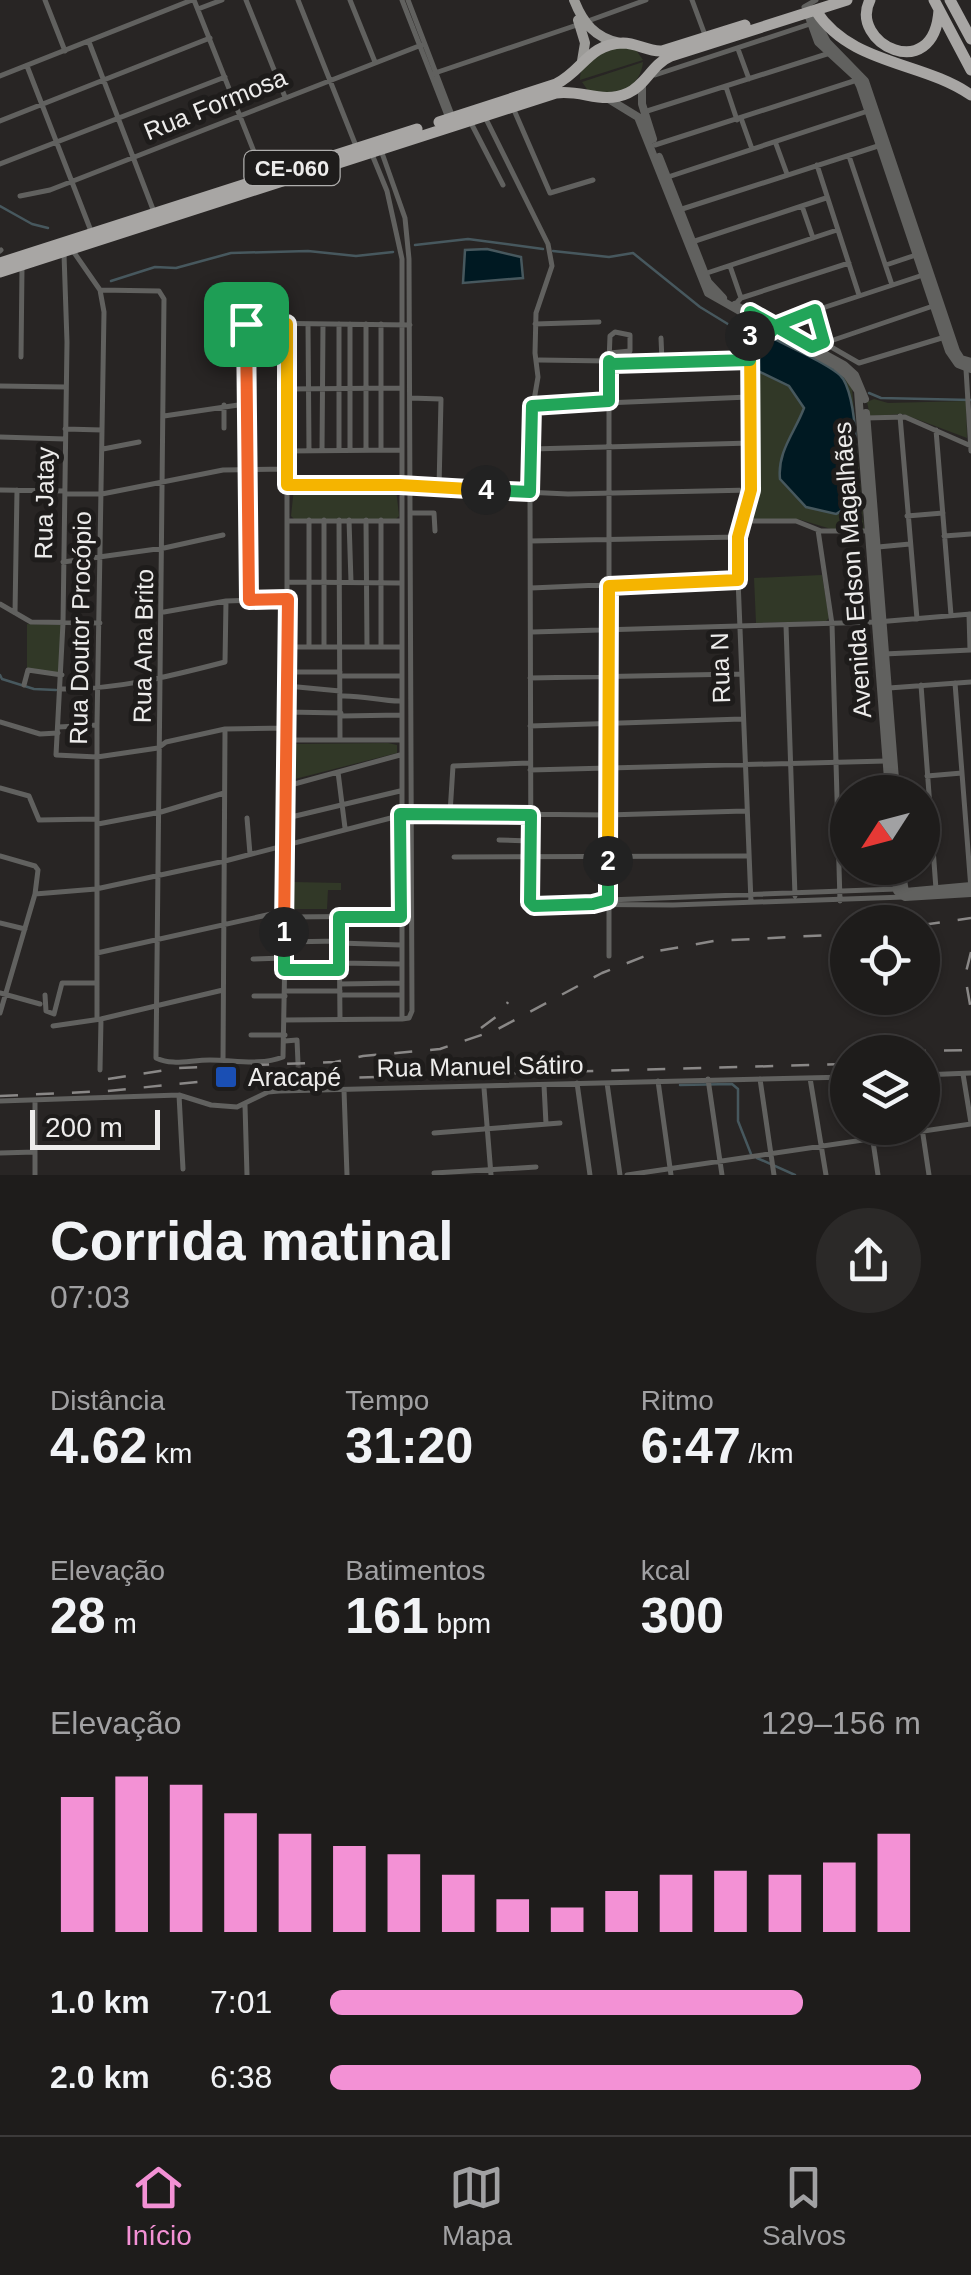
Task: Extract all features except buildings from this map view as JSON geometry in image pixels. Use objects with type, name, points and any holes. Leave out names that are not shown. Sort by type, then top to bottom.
[{"type":"highway","points":[[812,13],[826,0]]},
{"type":"highway","points":[[607,98],[631,92],[663,60],[848,0]]},
{"type":"highway","points":[[870,0],[864,16],[870,33],[903,52],[916,51],[930,43],[937,30],[936,5]]},
{"type":"highway","points":[[950,0],[971,39]]},
{"type":"highway","points":[[936,5],[971,70]]},
{"type":"highway","points":[[812,13],[855,47],[971,95]]},
{"type":"highway","points":[[620,43],[662,50],[702,48]]},
{"type":"highway","name":"CE-060","points":[[1,258],[92,233],[544,89],[565,80],[598,50],[620,43]]},
{"type":"highway","points":[[638,47],[646,60],[647,78]]},
{"type":"highway","points":[[580,63],[577,82],[588,96]]},
{"type":"highway","name":"CE-060","points":[[1,258],[22,265],[564,92],[607,98]]},
{"type":"main road","points":[[572,0],[582,23],[580,63]]},
{"type":"main road","points":[[582,23],[600,36],[620,43]]},
{"type":"street","points":[[45,0],[65,50]]},
{"type":"street","points":[[0,76],[193,0],[264,177]]},
{"type":"street","points":[[198,9],[222,0]]},
{"type":"street","points":[[246,0],[285,97]]},
{"type":"street","points":[[298,0],[356,147]]},
{"type":"street","points":[[350,0],[375,62]]},
{"type":"street","points":[[405,0],[451,118]]},
{"type":"street","points":[[434,74],[646,0]]},
{"type":"street","points":[[692,0],[702,48],[738,48],[812,13]]},
{"type":"street","points":[[812,13],[818,42],[858,80],[872,110]]},
{"type":"street","points":[[812,13],[827,42],[861,74],[938,305],[956,352],[969,372],[971,448],[900,416],[864,418]]},
{"type":"street","points":[[0,121],[210,38]]},
{"type":"street","points":[[89,42],[154,212]]},
{"type":"street","name":"Rua Formosa","points":[[20,196],[134,158],[422,44]]},
{"type":"street","points":[[738,48],[749,79]]},
{"type":"street","points":[[644,112],[830,53]]},
{"type":"street","points":[[26,66],[92,233]]},
{"type":"street","points":[[0,164],[225,77]]},
{"type":"street","name":"Avenida Edson Magalhães","points":[[647,78],[644,112],[665,178],[689,242],[717,294],[836,363]]},
{"type":"street","points":[[655,145],[858,80]]},
{"type":"street","points":[[726,87],[752,150]]},
{"type":"street","name":"Avenida Edson Magalhães","points":[[607,98],[638,117],[679,210],[705,289],[736,304]]},
{"type":"street","points":[[513,107],[550,194],[593,180]]},
{"type":"street","points":[[665,178],[872,110]]},
{"type":"street","points":[[484,116],[548,244],[551,258],[551,274],[535,324],[537,385],[532,406],[532,905],[795,898],[840,901],[901,891],[971,889]]},
{"type":"street","points":[[470,120],[503,186]]},
{"type":"street","points":[[776,144],[788,174]]},
{"type":"street","points":[[679,210],[884,144]]},
{"type":"street","points":[[884,144],[917,255],[927,274]]},
{"type":"street","points":[[284,1020],[402,1019],[409,1018],[412,1011],[408,741],[410,325],[405,259],[375,150]]},
{"type":"street","points":[[849,156],[892,285]]},
{"type":"street","points":[[817,165],[860,296]]},
{"type":"street","points":[[689,242],[826,198]]},
{"type":"street","points":[[802,206],[813,238]]},
{"type":"street","points":[[704,274],[838,230]]},
{"type":"street","points":[[68,250],[100,290]]},
{"type":"street","name":"Rua Jatay","points":[[68,250],[62,675],[57,756],[97,756]]},
{"type":"street","points":[[886,265],[917,255]]},
{"type":"street","points":[[402,1019],[400,485],[405,259]]},
{"type":"street","points":[[730,266],[736,304],[849,264]]},
{"type":"street","points":[[21,358],[22,265]]},
{"type":"street","points":[[773,328],[815,310],[927,274]]},
{"type":"street","name":"Rua Ana Brito","points":[[100,290],[162,292],[164,612],[156,1058],[165,1064],[223,1062]]},
{"type":"street","name":"Rua Doutor Procópio","points":[[100,290],[104,312],[96,888],[100,1070]]},
{"type":"street","points":[[245,304],[249,600]]},
{"type":"street","points":[[938,305],[955,362],[969,372]]},
{"type":"street","points":[[812,347],[938,305]]},
{"type":"street","points":[[815,310],[824,342],[864,364],[945,337]]},
{"type":"street","name":"Rua N","points":[[750,316],[751,490],[738,537],[750,899]]},
{"type":"street","points":[[535,324],[599,322]]},
{"type":"street","points":[[322,451],[323,323]]},
{"type":"street","points":[[246,324],[410,325]]},
{"type":"street","points":[[224,729],[223,1062],[282,1058],[287,844],[287,324]]},
{"type":"street","points":[[308,324],[309,451]]},
{"type":"street","points":[[339,324],[339,450]]},
{"type":"street","points":[[350,324],[350,450]]},
{"type":"street","points":[[366,324],[366,450]]},
{"type":"street","points":[[380,324],[380,450]]},
{"type":"street","name":"Avenida Edson Magalhães","points":[[773,328],[855,375],[862,388],[877,547],[891,775]]},
{"type":"street","points":[[537,360],[609,357],[630,351],[630,335],[613,333],[609,357],[608,956]]},
{"type":"street","points":[[661,338],[662,361]]},
{"type":"street","points":[[609,357],[612,364],[750,360]]},
{"type":"street","points":[[0,386],[66,387]]},
{"type":"street","points":[[287,389],[401,388]]},
{"type":"street","points":[[532,406],[750,397]]},
{"type":"street","points":[[410,398],[441,400],[440,488]]},
{"type":"street","points":[[164,416],[246,404]]},
{"type":"street","points":[[224,405],[224,428]]},
{"type":"street","points":[[900,416],[916,619]]},
{"type":"street","points":[[65,429],[102,430]]},
{"type":"street","points":[[936,430],[950,615]]},
{"type":"street","points":[[0,437],[65,439]]},
{"type":"street","points":[[102,449],[139,442]]},
{"type":"street","points":[[532,449],[751,443]]},
{"type":"street","points":[[287,451],[401,450]]},
{"type":"street","points":[[0,490],[102,494],[222,470],[287,469]]},
{"type":"street","points":[[287,485],[400,485],[530,492],[751,490]]},
{"type":"street","points":[[16,614],[17,490]]},
{"type":"street","points":[[410,513],[434,513],[435,531]]},
{"type":"street","name":"Avenida Edson Magalhães","points":[[871,513],[869,531],[880,622]]},
{"type":"street","points":[[908,516],[943,513]]},
{"type":"street","points":[[309,646],[310,520]]},
{"type":"street","points":[[324,520],[324,647]]},
{"type":"street","points":[[339,520],[340,740]]},
{"type":"street","points":[[349,520],[351,582]]},
{"type":"street","points":[[366,520],[366,647]]},
{"type":"street","points":[[381,520],[381,648]]},
{"type":"street","points":[[287,521],[400,521]]},
{"type":"street","points":[[743,521],[796,521],[818,530],[869,531]]},
{"type":"street","points":[[818,530],[832,624],[840,901]]},
{"type":"street","points":[[944,536],[971,534]]},
{"type":"street","points":[[63,562],[223,536]]},
{"type":"street","points":[[530,541],[738,537]]},
{"type":"street","points":[[877,547],[910,544]]},
{"type":"street","points":[[530,588],[738,580]]},
{"type":"street","points":[[288,582],[400,583]]},
{"type":"street","points":[[164,612],[226,601],[288,599]]},
{"type":"street","points":[[60,689],[99,689],[162,679],[226,662],[226,601]]},
{"type":"street","points":[[0,604],[30,622],[100,623]]},
{"type":"street","points":[[532,632],[832,624],[970,614],[971,650],[882,652]]},
{"type":"street","points":[[786,624],[795,898]]},
{"type":"street","points":[[288,647],[411,647]]},
{"type":"street","points":[[24,686],[28,670],[62,675]]},
{"type":"street","points":[[287,672],[400,676]]},
{"type":"street","points":[[530,678],[740,674]]},
{"type":"street","points":[[884,688],[971,682]]},
{"type":"street","points":[[955,683],[962,773],[967,785],[971,889]]},
{"type":"street","points":[[922,685],[927,775]]},
{"type":"street","points":[[287,686],[401,702]]},
{"type":"street","name":"Avenida Edson Magalhães","points":[[884,688],[889,775]]},
{"type":"street","points":[[287,712],[401,715]]},
{"type":"street","points":[[958,718],[971,717]]},
{"type":"street","points":[[530,726],[742,719]]},
{"type":"street","points":[[0,722],[40,734],[97,725]]},
{"type":"street","points":[[97,756],[224,729],[287,728]]},
{"type":"street","points":[[287,740],[408,741]]},
{"type":"street","points":[[961,750],[971,750]]},
{"type":"street","points":[[287,786],[400,755]]},
{"type":"street","points":[[450,813],[452,766],[607,768],[886,761]]},
{"type":"street","points":[[338,772],[345,829]]},
{"type":"street","points":[[939,775],[962,773]]},
{"type":"street","points":[[287,818],[341,806],[410,783]]},
{"type":"street","points":[[0,788],[29,796],[39,820],[97,822],[161,812],[224,793]]},
{"type":"street","points":[[35,894],[96,888],[225,860],[400,814],[745,811]]},
{"type":"street","points":[[247,818],[250,854]]},
{"type":"street","points":[[400,840],[410,840]]},
{"type":"street","points":[[499,840],[530,840]]},
{"type":"street","points":[[0,856],[38,867],[35,894],[0,1013]]},
{"type":"street","points":[[454,857],[746,856]]},
{"type":"street","points":[[900,885],[901,891]]},
{"type":"street","points":[[935,885],[936,890]]},
{"type":"street","points":[[901,891],[971,889]]},
{"type":"street","points":[[795,898],[840,892],[857,896]]},
{"type":"street","points":[[97,953],[285,914],[410,916]]},
{"type":"street","points":[[339,917],[340,1020]]},
{"type":"street","points":[[0,923],[25,930]]},
{"type":"street","points":[[284,942],[339,942],[411,949]]},
{"type":"street","points":[[253,958],[284,958]]},
{"type":"street","points":[[284,970],[402,964]]},
{"type":"street","points":[[46,995],[46,1011],[54,1014],[62,982],[97,983]]},
{"type":"street","points":[[254,996],[402,984]]},
{"type":"street","points":[[53,1026],[223,990]]},
{"type":"street","points":[[340,990],[402,995]]},
{"type":"street","points":[[4,994],[40,1004]]},
{"type":"street","points":[[251,1035],[298,1040],[298,1063]]},
{"type":"street","points":[[940,1074],[967,1073],[971,1124],[940,1127]]},
{"type":"street","name":"Rua Manuel Sátiro","points":[[0,1100],[180,1094],[216,1106],[245,1105],[268,1092],[830,1077]]},
{"type":"street","points":[[760,1078],[774,1175]]},
{"type":"street","points":[[810,1078],[826,1175]]},
{"type":"street","points":[[708,1079],[722,1175]]},
{"type":"street","points":[[658,1081],[671,1172]]},
{"type":"street","points":[[299,1082],[299,1091]]},
{"type":"street","points":[[577,1083],[590,1175]]},
{"type":"street","points":[[607,1083],[623,1175],[671,1172],[720,1160],[830,1145]]},
{"type":"street","points":[[544,1085],[546,1124]]},
{"type":"street","points":[[484,1087],[491,1172]]},
{"type":"street","points":[[344,1090],[347,1175]]},
{"type":"street","points":[[180,1094],[183,1169]]},
{"type":"street","points":[[35,1100],[35,1175]]},
{"type":"street","points":[[245,1105],[247,1175]]},
{"type":"street","points":[[434,1132],[560,1123]]},
{"type":"street","points":[[874,1145],[878,1175]]},
{"type":"street","points":[[924,1145],[928,1175]]},
{"type":"street","points":[[0,1153],[35,1152]]},
{"type":"street","points":[[434,1173],[536,1166]]},
{"type":"green space","points":[[621,47],[636,50],[643,60],[580,80],[588,61]]},
{"type":"green space","points":[[643,62],[637,79],[624,89],[589,92],[582,82]]},
{"type":"green space","points":[[755,324],[833,368],[852,388],[864,529],[831,529],[798,519],[749,520],[746,516],[753,492]]},
{"type":"green space","points":[[874,399],[888,403],[966,401],[967,438],[903,414],[870,416],[867,402]]},
{"type":"green space","points":[[294,488],[396,488],[399,516],[294,519]]},
{"type":"green space","points":[[822,575],[829,618],[826,621],[756,623],[754,578]]},
{"type":"green space","points":[[27,624],[62,625],[61,674],[27,669]]},
{"type":"green space","points":[[292,744],[397,745],[397,753],[291,780]]},
{"type":"green space","points":[[293,882],[341,883],[341,890],[328,890],[327,909],[292,909]]},
{"type":"water","points":[[487,249],[521,257],[523,278],[463,283],[465,250]]},
{"type":"water","points":[[764,333],[832,369],[846,385],[854,418],[855,479],[848,505],[836,514],[806,507],[780,479],[784,451],[804,408],[789,386],[756,370],[755,336]]},
{"type":"waterway","points":[[0,206],[32,224],[48,228]]},
{"type":"waterway","points":[[415,245],[468,239],[543,249]]},
{"type":"waterway","points":[[111,281],[155,267],[176,268],[231,253],[308,251],[356,256],[393,252]]},
{"type":"waterway","points":[[553,251],[609,257],[633,253],[700,307],[736,329],[741,346],[758,349]]},
{"type":"waterway","points":[[869,393],[881,398],[971,400]]},
{"type":"waterway","points":[[0,675],[34,689],[56,690]]},
{"type":"waterway","points":[[680,1085],[732,1084],[738,1089],[738,1121],[751,1154]]},
{"type":"waterway","points":[[757,1158],[795,1175]]},
{"type":"tunnel","points":[[298,1063],[299,1082]]},
{"type":"railway","points":[[940,922],[971,918]]},
{"type":"railway","points":[[108,1079],[179,1068],[335,1062],[440,1049],[496,1030],[602,973],[658,951],[714,941],[830,935]]},
{"type":"railway","points":[[971,952],[965,976],[971,1010]]},
{"type":"railway","points":[[481,1028],[500,1014],[508,1002]]},
{"type":"railway","points":[[940,1051],[971,1050]]},
{"type":"railway","points":[[0,1096],[198,1082],[830,1064]]},
{"type":"place","name":"Aracapé","points":[[226,1077]]},
{"type":"route","points":[[246,324],[249,600],[288,599],[284,970],[339,970],[339,917],[401,917],[400,814],[531,815],[532,905],[593,904],[608,900],[609,586],[738,580],[738,537],[751,490],[750,319],[772,331],[775,326],[812,347],[824,342],[815,310],[775,326],[750,312],[750,319],[750,360],[612,364],[609,361],[609,401],[532,406],[530,492],[400,485],[287,485],[287,324],[246,324]]}]
